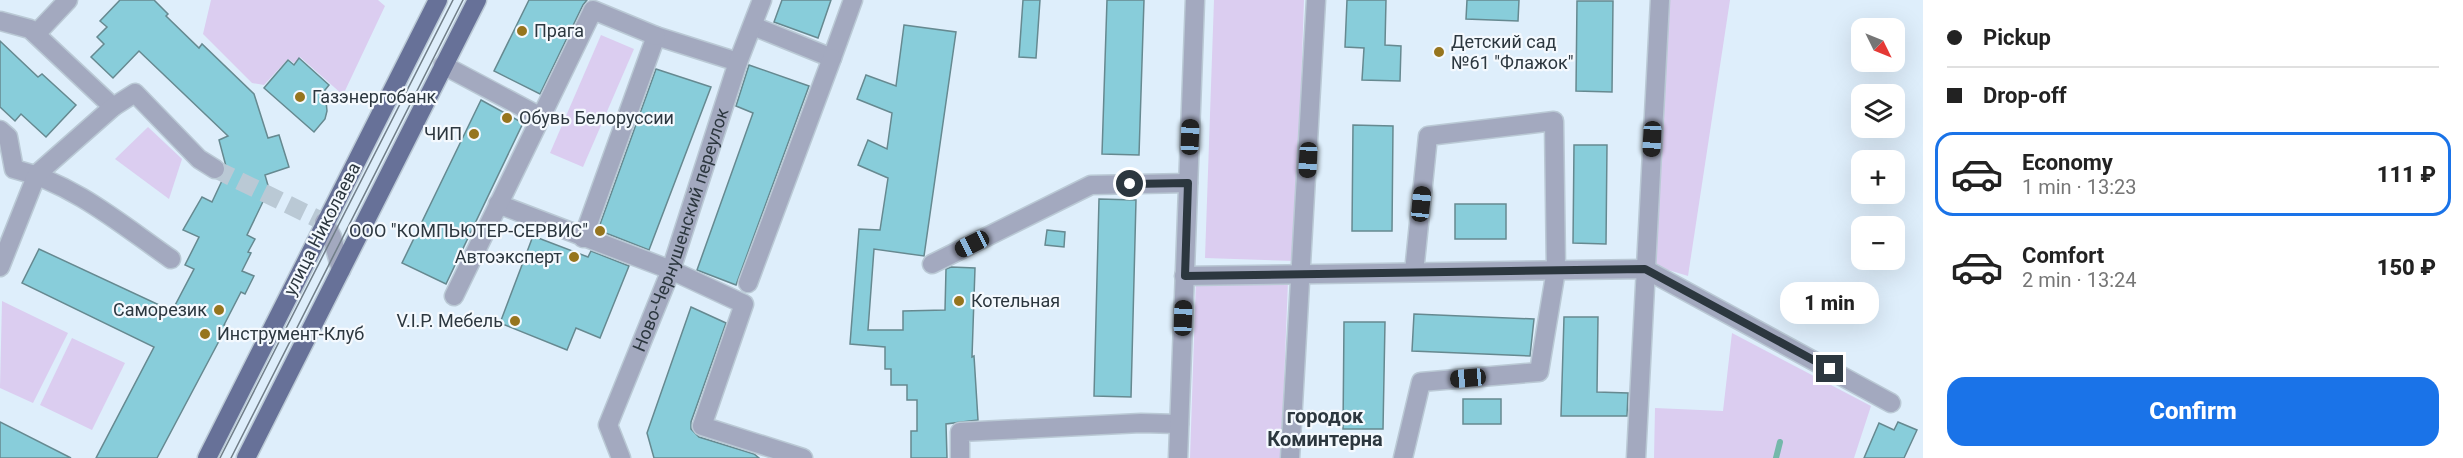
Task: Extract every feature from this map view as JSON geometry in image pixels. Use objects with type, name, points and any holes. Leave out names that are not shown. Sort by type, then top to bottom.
[{"type":"main road","name":"улица Николаева","points":[[207,458],[324,222],[438,0]]},
{"type":"main road","name":"улица Николаева","points":[[246,458],[477,0]]},
{"type":"street","points":[[36,34],[68,0]]},
{"type":"street","name":"Ново-Чернушенский переулок","points":[[621,458],[608,425],[671,270],[738,62],[762,0]]},
{"type":"street","points":[[748,283],[853,0]]},
{"type":"street","points":[[1178,458],[1195,0]]},
{"type":"street","points":[[1290,458],[1317,0]]},
{"type":"street","points":[[1636,458],[1660,0]]},
{"type":"street","points":[[454,296],[596,5],[656,36],[738,62]]},
{"type":"street","points":[[0,21],[30,29],[113,107]]},
{"type":"street","points":[[753,26],[832,58]]},
{"type":"street","points":[[583,238],[656,36]]},
{"type":"street","points":[[443,65],[541,117]]},
{"type":"street","points":[[0,267],[37,174],[113,107],[135,93],[199,159],[214,169]]},
{"type":"street","points":[[1403,458],[1420,382],[1539,372],[1556,270],[1554,122],[1428,136],[1414,272]]},
{"type":"street","points":[[0,130],[8,137],[14,169],[37,174],[81,197],[171,259]]},
{"type":"street","points":[[932,264],[1091,185],[1188,183]]},
{"type":"street","points":[[498,204],[671,270],[744,304],[702,426],[803,458]]},
{"type":"street","points":[[324,222],[332,237],[341,270]]},
{"type":"street","points":[[1185,276],[1645,269],[1891,403]]},
{"type":"street","points":[[960,458],[960,432],[1141,423],[1179,424]]},
{"type":"shaded area","points":[[211,0],[378,0],[385,6],[343,95],[300,57],[294,63],[288,59],[264,85],[252,83],[203,34]]},
{"type":"shaded area","points":[[1214,0],[1304,0],[1295,261],[1205,258]]},
{"type":"shaded area","points":[[1667,0],[1730,0],[1688,276],[1649,264]]},
{"type":"shaded area","points":[[601,35],[634,49],[583,167],[550,153]]},
{"type":"shaded area","points":[[148,127],[182,159],[169,199],[115,159]]},
{"type":"shaded area","points":[[1196,279],[1288,281],[1281,458],[1190,458]]},
{"type":"shaded area","points":[[2,301],[68,333],[33,403],[0,388]]},
{"type":"shaded area","points":[[1732,333],[1871,406],[1854,458],[1654,458],[1655,408],[1723,411]]},
{"type":"shaded area","points":[[72,338],[125,363],[92,430],[40,405]]},
{"type":"building","points":[[120,0],[154,0],[168,14],[166,16],[199,48],[202,44],[254,94],[268,138],[279,135],[289,167],[265,175],[269,189],[247,235],[255,239],[242,271],[254,276],[245,294],[241,292],[224,325],[227,326],[157,458],[96,458],[154,347],[22,283],[39,249],[172,311],[194,269],[185,265],[199,237],[183,230],[202,197],[212,202],[227,170],[219,140],[228,136],[139,51],[113,78],[91,57],[104,44],[97,37],[107,27],[100,21]]},
{"type":"building","points":[[529,0],[587,0],[540,94],[494,71]]},
{"type":"building","points":[[782,0],[831,0],[818,38],[774,22]]},
{"type":"building","points":[[1023,0],[1040,0],[1036,58],[1019,57]]},
{"type":"building","points":[[1107,0],[1144,0],[1139,155],[1102,154]]},
{"type":"building","points":[[1347,0],[1386,0],[1385,45],[1401,46],[1400,81],[1362,80],[1364,48],[1345,47]]},
{"type":"building","points":[[1467,0],[1519,0],[1518,21],[1466,19]]},
{"type":"building","points":[[1577,1],[1613,1],[1612,92],[1576,91]]},
{"type":"building","points":[[904,25],[956,32],[924,256],[874,249],[868,330],[903,330],[903,311],[945,310],[946,269],[951,267],[975,268],[972,357],[974,356],[978,420],[946,424],[947,458],[911,458],[911,431],[917,431],[917,400],[907,400],[907,385],[891,385],[891,369],[885,369],[885,347],[850,344],[859,229],[880,230],[888,178],[858,165],[868,140],[887,149],[892,113],[857,99],[866,75],[896,86]]},
{"type":"building","points":[[0,41],[38,77],[42,74],[76,105],[46,137],[21,114],[15,121],[0,107]]},
{"type":"building","name":"Газэнергобанк","points":[[299,58],[329,85],[325,90],[327,111],[325,119],[314,132],[264,88],[288,60],[294,65]]},
{"type":"building","points":[[749,65],[809,86],[736,285],[697,270],[753,113],[736,106]]},
{"type":"building","points":[[656,69],[711,87],[649,250],[598,230]]},
{"type":"building","points":[[481,100],[523,123],[446,284],[402,263]]},
{"type":"building","points":[[1353,125],[1393,126],[1392,231],[1352,231]]},
{"type":"building","points":[[1574,145],[1607,145],[1606,244],[1573,243]]},
{"type":"building","points":[[1099,199],[1136,200],[1131,397],[1094,396]]},
{"type":"building","points":[[1455,204],[1506,204],[1506,239],[1455,239]]},
{"type":"building","points":[[1047,230],[1065,232],[1064,247],[1045,245]]},
{"type":"building","points":[[533,236],[588,257],[591,251],[629,266],[600,338],[576,328],[567,350],[500,323]]},
{"type":"building","points":[[691,307],[726,323],[691,422],[691,429],[699,437],[754,454],[759,458],[654,458],[647,433]]},
{"type":"building","points":[[1414,314],[1534,319],[1530,356],[1412,351]]},
{"type":"building","points":[[1564,317],[1598,317],[1597,392],[1628,393],[1627,416],[1561,416]]},
{"type":"building","points":[[1344,322],[1385,322],[1383,429],[1343,429]]},
{"type":"building","points":[[1463,399],[1501,399],[1501,424],[1463,424]]},
{"type":"building","points":[[0,422],[71,458],[0,458]]},
{"type":"building","points":[[1898,422],[1917,430],[1904,458],[1864,458],[1879,423],[1894,430]]},
{"type":"waterway","points":[[1776,458],[1780,442]]},
{"type":"tunnel","points":[[215,169],[324,222]]},
{"type":"tram line","points":[[220,458],[453,0]]},
{"type":"tram line","points":[[231,458],[463,0]]},
{"type":"place","name":"Прага","points":[[522,31]]},
{"type":"place","name":"Детский сад №61 \"Флажок\"","points":[[1439,52]]},
{"type":"place","name":"Газэнергобанк","points":[[300,97]]},
{"type":"place","name":"Обувь Белоруссии","points":[[507,118]]},
{"type":"place","name":"ЧИП","points":[[474,134]]},
{"type":"place","name":"ООО \"КОМПЬЮТЕР-СЕРВИС\"","points":[[600,231]]},
{"type":"place","name":"Автоэксперт","points":[[574,257]]},
{"type":"place","name":"Котельная","points":[[959,301]]},
{"type":"place","name":"Саморезик","points":[[219,310]]},
{"type":"place","name":"V.I.P. Мебель","points":[[515,321]]},
{"type":"place","name":"Инструмент-Клуб","points":[[205,334]]},
{"type":"district","name":"городок Коминтерна","points":[[1325,428]]},
{"type":"route","points":[[1130,184],[1188,183],[1185,276],[1645,269],[1830,369]]}]
